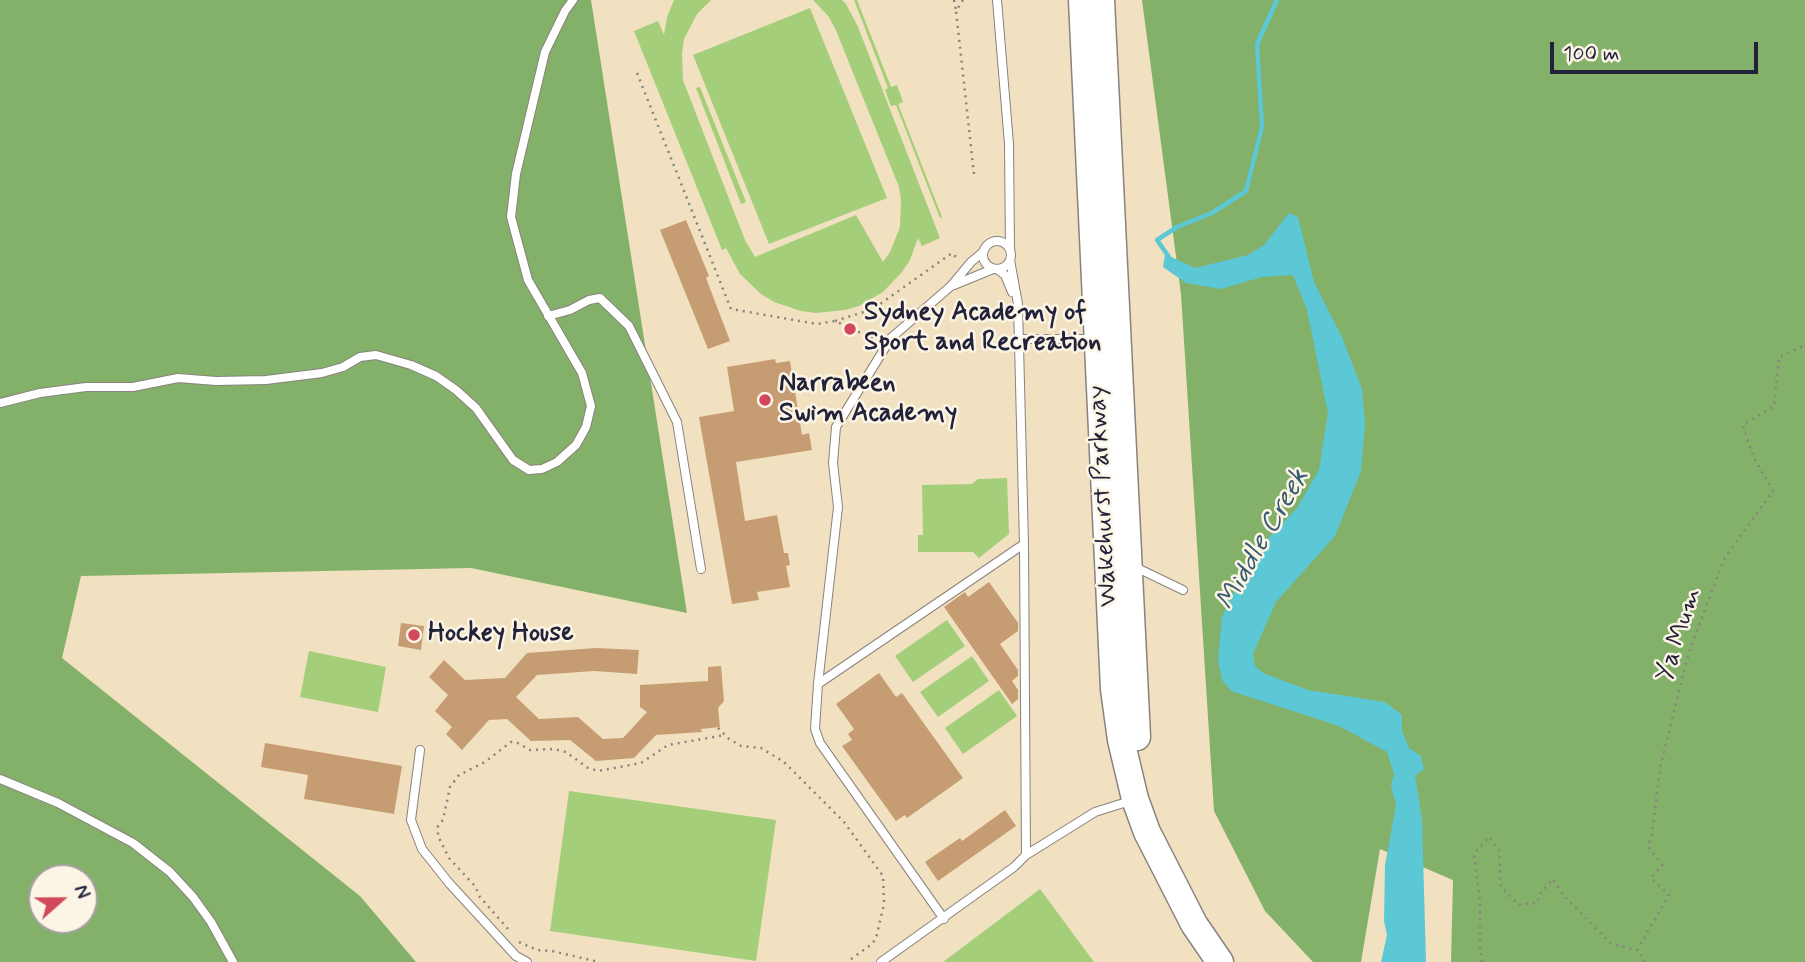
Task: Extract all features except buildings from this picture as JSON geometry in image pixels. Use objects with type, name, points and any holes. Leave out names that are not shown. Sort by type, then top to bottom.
[{"type":"main road","name":"Wakehurst Parkway","points":[[1082,0],[1114,689],[1121,740],[1141,798]]},
{"type":"main road","name":"Wakehurst Parkway","points":[[1101,0],[1127,564],[1141,798],[1147,832],[1194,924],[1220,962]]},
{"type":"lane","points":[[0,402],[40,393],[86,387],[133,387],[178,378],[216,381],[277,379],[343,368],[360,357],[376,355],[390,357],[436,376],[456,390],[476,408],[513,460],[529,470],[542,469],[558,462],[576,445],[586,427],[590,406],[582,373],[528,279],[511,217],[516,174],[545,52],[573,0]]},
{"type":"lane","points":[[997,0],[1009,144],[1010,260],[1018,304],[1024,544],[1026,855]]},
{"type":"lane","points":[[944,919],[820,743],[815,729],[838,507],[833,463],[836,427],[891,338],[951,286],[987,245],[995,241],[1004,243],[1010,249]]},
{"type":"lane","points":[[983,252],[986,264],[1005,275],[1018,304]]},
{"type":"lane","points":[[951,286],[1005,267],[1010,260]]},
{"type":"lane","points":[[548,316],[600,298],[629,326],[677,422],[701,569]]},
{"type":"lane","points":[[1017,339],[1097,339]]},
{"type":"lane","points":[[818,684],[1024,544]]},
{"type":"lane","points":[[1127,564],[1183,590]]},
{"type":"lane","points":[[420,750],[411,820],[422,849],[449,883],[516,956],[527,962]]},
{"type":"lane","points":[[0,779],[58,803],[133,843],[170,872],[211,922],[233,962]]},
{"type":"lane","points":[[881,962],[944,919],[1026,855],[1095,812],[1141,798]]},
{"type":"path","points":[[954,0],[974,174]]},
{"type":"path","points":[[956,11],[963,0]]},
{"type":"path","points":[[636,73],[731,309],[817,324],[835,321],[873,309],[952,253],[967,268]]},
{"type":"path","points":[[835,321],[886,346]]},
{"type":"path","name":"Ya Mum","points":[[1637,950],[1669,895],[1651,878],[1662,866],[1648,846],[1660,768],[1688,655],[1724,559],[1773,491],[1753,456],[1743,425],[1774,406],[1779,357],[1805,345]]},
{"type":"path","points":[[718,728],[741,746],[761,748],[784,762],[844,822],[883,876],[884,904],[876,938],[847,962]]},
{"type":"path","points":[[511,933],[449,858],[438,836],[438,826],[443,820],[450,787],[459,775],[485,762],[511,742],[530,750],[554,749],[566,752],[588,768],[598,771],[641,763],[664,746],[725,735]]},
{"type":"path","points":[[1482,962],[1480,901],[1474,854],[1489,837],[1499,850],[1501,887],[1518,905],[1537,903],[1540,894],[1553,879],[1572,905],[1611,944],[1637,950],[1645,962]]},
{"type":"path","points":[[518,941],[537,950],[599,962]]},
{"type":"green space","points":[[0,0],[591,0],[687,613],[471,568],[81,576],[62,658],[360,896],[416,962],[0,962]]},
{"type":"green space","points":[[674,0],[711,0],[697,14],[684,39],[683,80],[745,240],[755,257],[856,215],[883,262],[900,227],[899,187],[835,28],[813,0],[842,0],[846,4],[858,27],[940,238],[922,246],[918,238],[910,260],[883,292],[859,306],[845,310],[816,313],[801,311],[774,302],[761,294],[740,274],[726,248],[722,250],[634,31],[658,21],[664,35]]},
{"type":"green space","points":[[854,0],[857,0],[891,87],[897,85],[903,102],[898,104],[942,217],[940,218],[896,105],[891,106],[885,90],[888,88]]},
{"type":"green space","points":[[1142,0],[1805,0],[1805,962],[1451,962],[1453,880],[1380,849],[1361,962],[1313,962],[1265,911],[1214,811],[1181,294]]},
{"type":"green space","points":[[810,8],[887,198],[769,244],[693,55]]},
{"type":"green space","points":[[700,87],[746,202],[741,204],[696,88]]},
{"type":"green space","points":[[1007,478],[1009,534],[979,558],[973,552],[918,552],[918,535],[923,535],[922,485],[972,484],[978,479]]},
{"type":"green space","points":[[947,620],[965,646],[913,682],[895,656]]},
{"type":"green space","points":[[309,651],[386,667],[378,712],[300,697]]},
{"type":"green space","points":[[972,656],[989,681],[938,717],[920,692]]},
{"type":"green space","points":[[999,690],[1017,716],[963,754],[945,728]]},
{"type":"green space","points":[[569,791],[776,820],[756,961],[550,931]]},
{"type":"green space","points":[[1040,889],[1094,962],[943,962]]},
{"type":"water","points":[[1289,213],[1298,217],[1314,282],[1342,337],[1362,389],[1365,424],[1361,471],[1335,536],[1276,602],[1253,654],[1255,666],[1263,673],[1308,690],[1385,702],[1402,715],[1402,731],[1409,748],[1421,756],[1424,769],[1415,776],[1422,819],[1426,962],[1381,962],[1387,935],[1384,921],[1385,865],[1396,805],[1391,785],[1394,774],[1387,752],[1339,726],[1231,691],[1222,680],[1218,660],[1222,617],[1252,556],[1297,508],[1319,470],[1328,413],[1307,310],[1293,275],[1262,277],[1221,289],[1186,283],[1163,267],[1165,254],[1195,268],[1248,255],[1264,245]]},
{"type":"waterway","name":"Middle Creek","points":[[1169,257],[1157,240],[1177,227],[1212,213],[1246,191],[1262,127],[1257,44],[1277,0]]},
{"type":"place","name":"Sydney Academy of Sport and Recreation","points":[[850,329]]},
{"type":"place","name":"Narrabeen Swim Academy","points":[[765,400]]},
{"type":"place","name":"Hockey House","points":[[414,635]]}]
